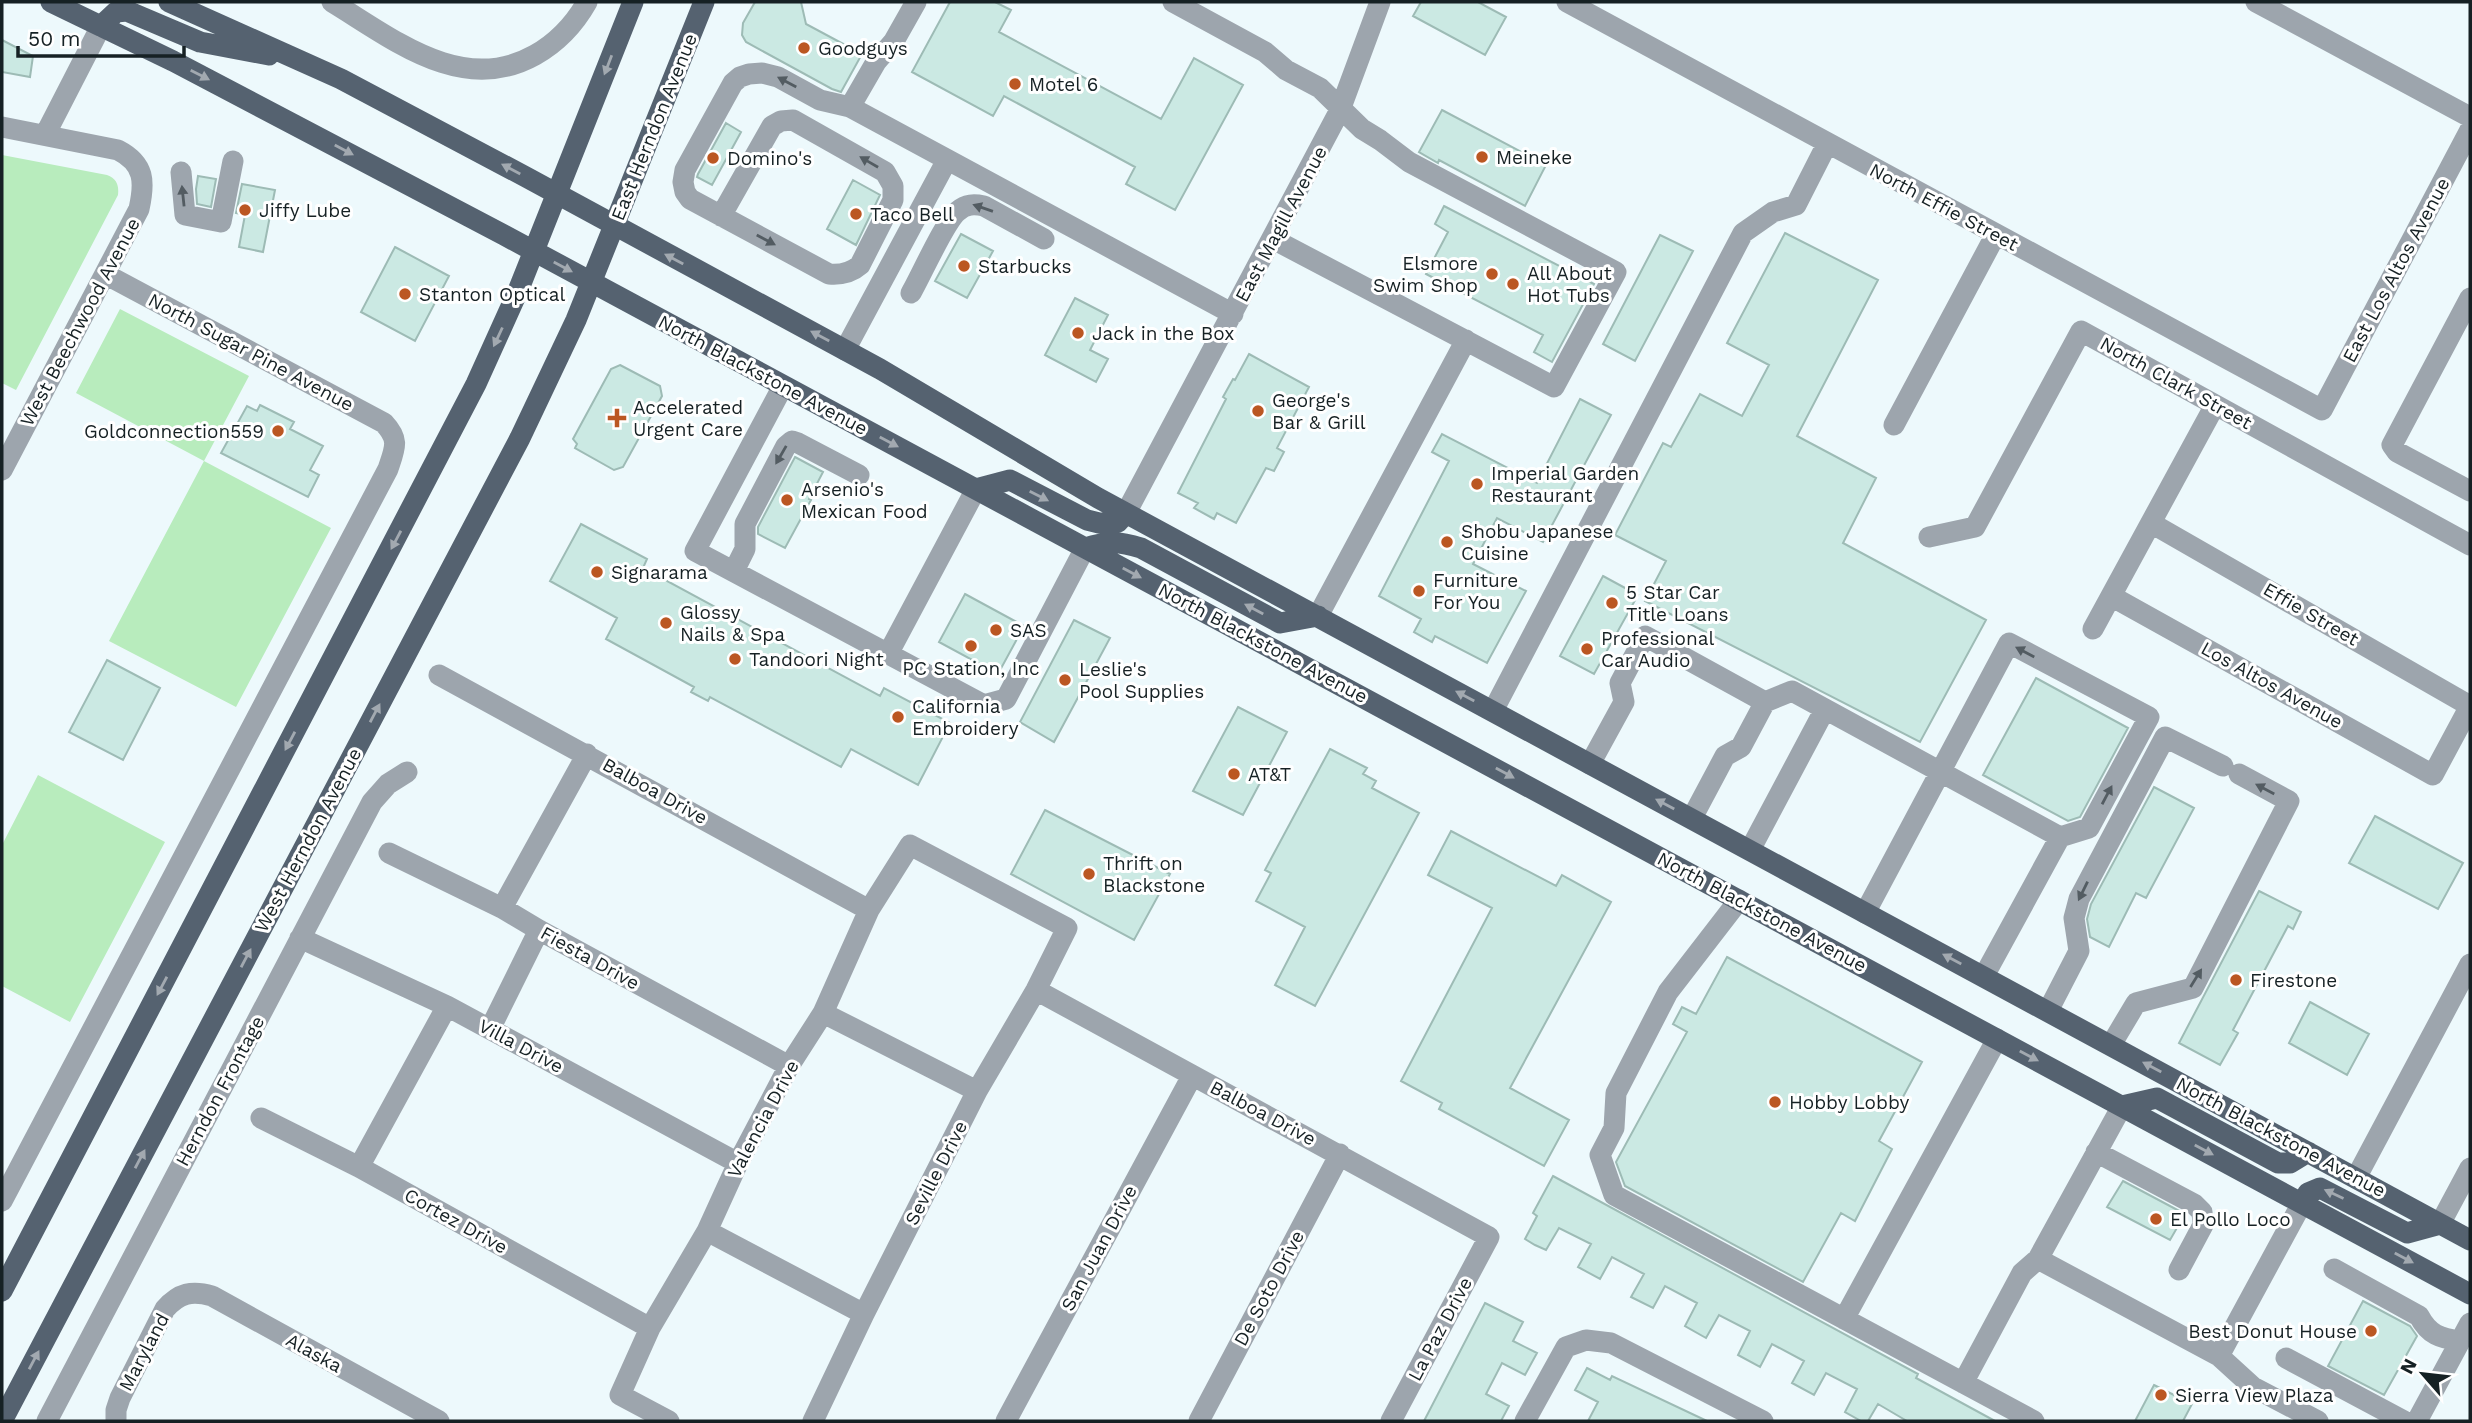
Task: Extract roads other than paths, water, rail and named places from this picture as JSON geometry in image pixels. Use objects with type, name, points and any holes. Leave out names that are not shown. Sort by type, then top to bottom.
[{"type":"main road","name":"North Blackstone Avenue","points":[[51,2],[293,123],[534,251],[2470,1294]]},
{"type":"main road","name":"North Blackstone Avenue","points":[[169,2],[341,79],[556,194],[845,350],[1126,513],[2470,1240]]},
{"type":"main road","points":[[2,1291],[444,448],[502,328],[633,2]]},
{"type":"main road","name":"East Herndon Avenue","points":[[603,253],[704,2]]},
{"type":"main road","points":[[100,26],[116,12],[127,11],[200,42],[305,62]]},
{"type":"main road","name":"West Herndon Avenue","points":[[2,1420],[520,438],[553,371],[603,253]]},
{"type":"main road","points":[[976,489],[1010,481],[1087,520],[1099,523],[1118,522],[1126,513]]},
{"type":"main road","points":[[1085,548],[1107,541],[1141,548],[1280,623],[1318,616]]},
{"type":"main road","points":[[2122,1106],[2157,1098],[2278,1163],[2290,1164],[2308,1152]]},
{"type":"main road","points":[[2302,1203],[2308,1193],[2320,1188],[2407,1233],[2440,1224]]},
{"type":"street","points":[[332,2],[397,42],[438,63],[484,70],[505,68],[527,60],[551,46],[568,31],[586,3]]},
{"type":"street","points":[[850,107],[876,62],[894,41],[916,2]]},
{"type":"street","points":[[1173,2],[1265,52],[1286,70],[1320,88],[1362,130],[1409,162],[1616,272],[1554,387],[1273,239]]},
{"type":"street","name":"East Magill Avenue","points":[[1126,513],[1340,110],[1380,2]]},
{"type":"street","name":"North Effie Street","points":[[1567,2],[2322,410]]},
{"type":"street","points":[[2256,2],[2470,117]]},
{"type":"street","points":[[2,127],[45,135],[100,26]]},
{"type":"street","points":[[721,216],[776,123],[793,120],[885,172],[893,186],[893,200],[860,265],[854,270],[830,274],[721,216],[690,199],[685,192],[683,176],[733,83],[749,74],[762,73],[778,77],[820,100],[850,107],[1233,314]]},
{"type":"street","name":"East Los Altos Avenue","points":[[2322,410],[2470,130]]},
{"type":"street","name":"West Beechwood Avenue","points":[[2,470],[139,209],[144,191],[140,170],[133,158],[118,150],[45,135]]},
{"type":"street","points":[[1493,711],[1743,233],[1773,212],[1796,205],[1827,144]]},
{"type":"street","points":[[845,350],[947,160]]},
{"type":"street","points":[[181,172],[185,215],[221,222],[233,161]]},
{"type":"street","points":[[911,293],[952,217],[967,205],[984,206],[1044,239]]},
{"type":"street","points":[[1894,425],[1996,234]]},
{"type":"street","name":"North Sugar Pine Avenue","points":[[2,1201],[388,469],[395,447],[394,433],[384,423],[105,274]]},
{"type":"street","points":[[2470,298],[2392,445],[2397,452],[2470,491]]},
{"type":"street","name":"North Clark Street","points":[[1929,537],[1975,527],[2081,331],[2470,545]]},
{"type":"street","points":[[1318,616],[1466,341]]},
{"type":"street","points":[[783,386],[695,551],[984,705],[1006,699],[1085,548]]},
{"type":"street","points":[[2093,629],[2215,405]]},
{"type":"street","points":[[734,571],[745,549],[745,524],[786,446],[792,441],[859,475]]},
{"type":"street","points":[[888,654],[976,489]]},
{"type":"street","name":"Effie Street","points":[[2151,523],[2470,706]]},
{"type":"street","name":"Los Altos Avenue","points":[[2111,596],[2433,775],[2470,706]]},
{"type":"street","points":[[1590,764],[1624,702],[1620,683],[1645,636],[1765,702]]},
{"type":"street","points":[[1866,913],[2009,643],[2148,717],[2089,828],[2060,837],[1984,976]]},
{"type":"street","name":"Balboa Drive","points":[[439,675],[869,910]]},
{"type":"street","points":[[1692,818],[1725,756],[1741,747],[1765,702],[1792,691],[2060,837]]},
{"type":"street","points":[[1750,850],[1825,709]]},
{"type":"street","points":[[2048,1011],[2079,951],[2074,918],[2079,899],[2165,737],[2289,802],[2193,988],[2136,1003],[2111,1045]]},
{"type":"street","points":[[502,908],[587,754]]},
{"type":"street","name":"Herndon Frontage","points":[[47,1421],[372,802],[388,784],[407,772]]},
{"type":"street","name":"Valencia Drive","points":[[669,1421],[620,1395],[650,1328],[707,1231],[738,1163],[789,1066],[823,1013],[869,910],[910,845],[1067,928]]},
{"type":"street","name":"Fiesta Drive","points":[[389,853],[502,908],[789,1066]]},
{"type":"street","points":[[1739,900],[1668,992],[1616,1093],[1614,1128],[1600,1155],[1614,1195],[2034,1421]]},
{"type":"street","name":"Seville Drive","points":[[814,1421],[864,1314],[977,1091],[1036,990],[1067,928]]},
{"type":"street","points":[[490,1028],[539,930]]},
{"type":"street","name":"Villa Drive","points":[[300,938],[490,1028],[738,1163]]},
{"type":"street","points":[[2356,1178],[2470,964]]},
{"type":"street","name":"Balboa Drive","points":[[1036,990],[1489,1237]]},
{"type":"street","points":[[359,1167],[447,1006]]},
{"type":"street","points":[[823,1013],[977,1091]]},
{"type":"street","points":[[1844,1319],[1997,1039]]},
{"type":"street","name":"San Juan Drive","points":[[1006,1421],[1192,1076]]},
{"type":"street","points":[[1963,1383],[2022,1273],[2038,1259],[2122,1106]]},
{"type":"street","name":"Cortez Drive","points":[[261,1118],[359,1167],[650,1328]]},
{"type":"street","points":[[2096,1152],[2194,1204],[2202,1212],[2203,1225],[2179,1270]]},
{"type":"street","name":"De Soto Drive","points":[[1199,1421],[1340,1154]]},
{"type":"street","points":[[2440,1224],[2470,1168]]},
{"type":"street","points":[[2219,1356],[2302,1203]]},
{"type":"street","points":[[707,1231],[864,1314]]},
{"type":"street","name":"La Paz Drive","points":[[1391,1421],[1489,1237]]},
{"type":"street","points":[[2038,1259],[2219,1356],[2253,1387],[2318,1421]]},
{"type":"street","points":[[2334,1269],[2419,1316],[2436,1336],[2465,1332]]},
{"type":"street","name":"Alaska","points":[[186,1293],[199,1292],[212,1296],[439,1421]]},
{"type":"street","name":"Maryland","points":[[116,1421],[120,1398],[165,1309],[174,1298],[186,1293]]},
{"type":"street","points":[[2417,1421],[2465,1332]]},
{"type":"street","points":[[1525,1421],[1566,1347],[1586,1340],[1611,1343],[1755,1419]]},
{"type":"street","points":[[2286,1358],[2404,1421]]},
{"type":"place","name":"Goodguys","points":[[804,48]]},
{"type":"place","name":"Motel 6","points":[[1015,84]]},
{"type":"place","name":"Meineke","points":[[1482,157]]},
{"type":"place","name":"Domino's","points":[[713,158]]},
{"type":"place","name":"Jiffy Lube","points":[[245,210]]},
{"type":"place","name":"Taco Bell","points":[[856,214]]},
{"type":"place","name":"Starbucks","points":[[964,266]]},
{"type":"place","name":"Elsmore Swim Shop","points":[[1492,274]]},
{"type":"place","name":"All About Hot Tubs","points":[[1513,284]]},
{"type":"place","name":"Stanton Optical","points":[[405,294]]},
{"type":"place","name":"Jack in the Box","points":[[1078,333]]},
{"type":"place","name":"George's Bar & Grill","points":[[1258,411]]},
{"type":"place","name":"Accelerated Urgent Care","points":[[617,418]]},
{"type":"place","name":"Goldconnection559","points":[[278,431]]},
{"type":"place","name":"Imperial Garden Restaurant","points":[[1477,484]]},
{"type":"place","name":"Arsenio's Mexican Food","points":[[787,500]]},
{"type":"place","name":"Shobu Japanese Cuisine","points":[[1447,542]]},
{"type":"place","name":"Signarama","points":[[597,572]]},
{"type":"place","name":"Furniture For You","points":[[1419,591]]},
{"type":"place","name":"5 Star Car Title Loans","points":[[1612,603]]},
{"type":"place","name":"Glossy Nails & Spa","points":[[666,623]]},
{"type":"place","name":"SAS","points":[[996,630]]},
{"type":"place","name":"PC Station, Inc","points":[[971,646]]},
{"type":"place","name":"Professional Car Audio","points":[[1587,649]]},
{"type":"place","name":"Tandoori Night","points":[[735,659]]},
{"type":"place","name":"Leslie's Pool Supplies","points":[[1065,680]]},
{"type":"place","name":"California Embroidery","points":[[898,717]]},
{"type":"place","name":"AT&T","points":[[1234,774]]},
{"type":"place","name":"Thrift on Blackstone","points":[[1089,874]]},
{"type":"place","name":"Firestone","points":[[2236,980]]},
{"type":"place","name":"Hobby Lobby","points":[[1775,1102]]},
{"type":"place","name":"El Pollo Loco","points":[[2156,1219]]},
{"type":"place","name":"Best Donut House","points":[[2371,1331]]},
{"type":"place","name":"Sierra View Plaza","points":[[2161,1395]]}]
